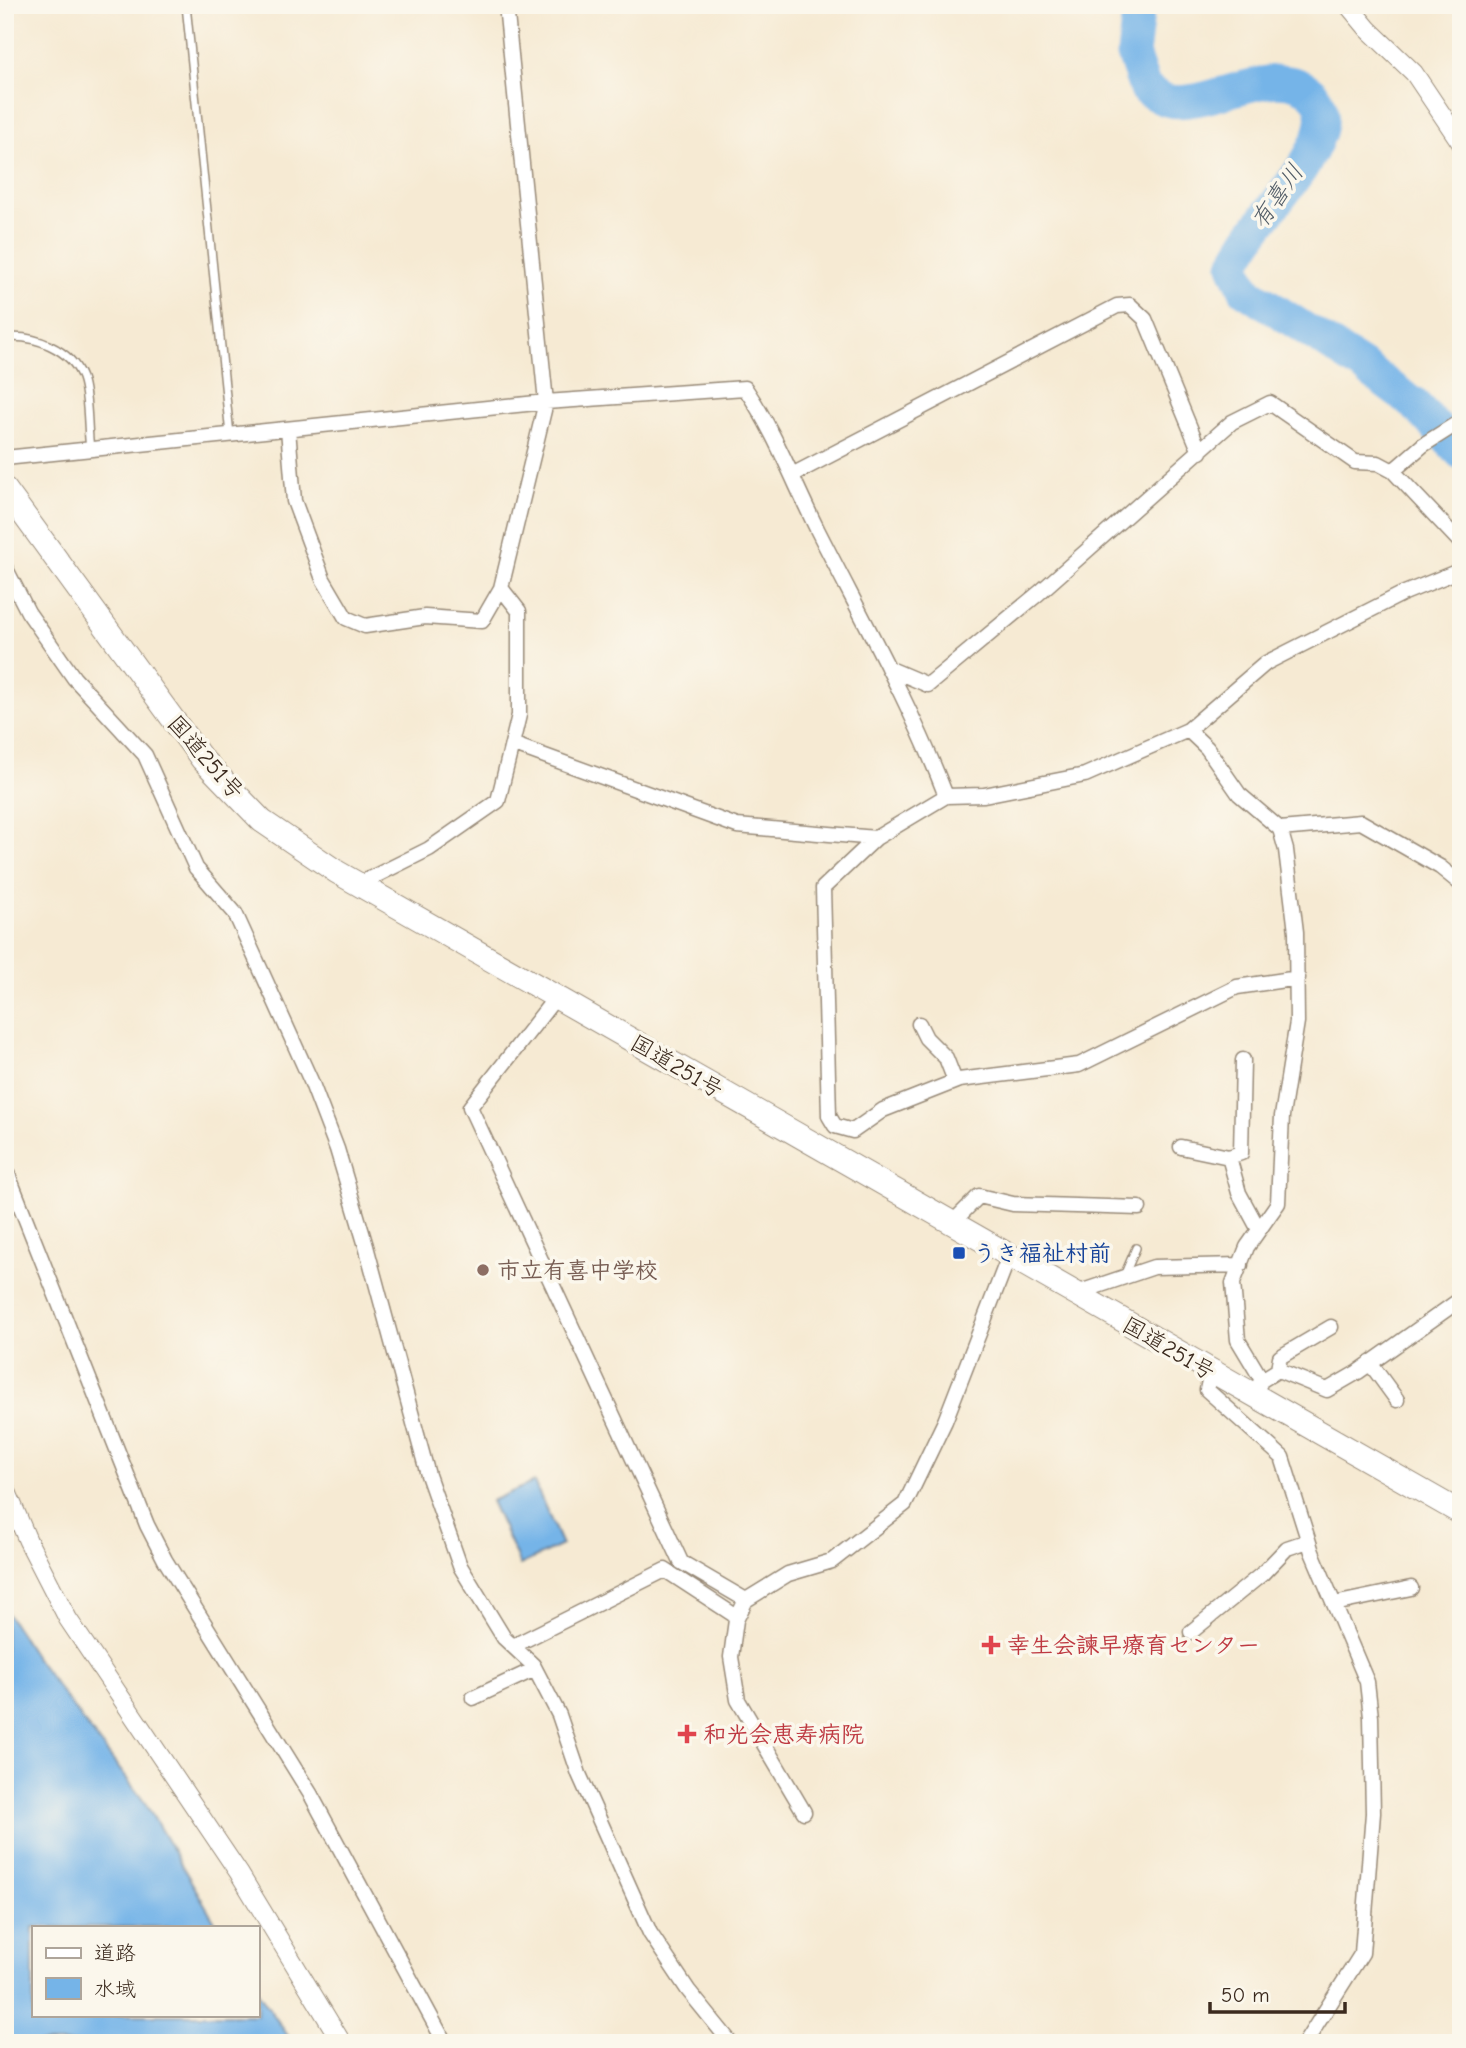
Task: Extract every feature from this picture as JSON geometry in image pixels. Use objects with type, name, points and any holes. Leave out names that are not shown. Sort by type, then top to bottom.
[{"type":"highway","name":"国道251号","points":[[5,489],[202,759],[262,821],[359,884],[1074,1294],[1211,1372],[1257,1388],[1461,1513]]},
{"type":"street","points":[[288,429],[294,501],[323,579],[346,618],[365,626],[425,617],[482,621],[501,588],[546,402],[506,5]]},
{"type":"street","points":[[1348,5],[1367,29],[1414,73],[1461,143]]},
{"type":"street","points":[[792,475],[1117,306],[1130,305],[1145,319],[1200,452]]},
{"type":"street","points":[[5,458],[546,402],[745,388],[765,418],[888,668],[946,796]]},
{"type":"street","points":[[888,668],[928,685],[1232,422],[1270,403],[1355,462],[1378,463],[1393,471],[1461,543]]},
{"type":"street","points":[[1393,471],[1423,445],[1461,421]]},
{"type":"street","points":[[5,567],[28,612],[74,678],[145,755],[196,868],[235,913],[311,1081],[337,1149],[428,1475],[460,1566],[504,1638],[534,1669],[559,1715],[579,1774],[650,1933],[688,1990],[732,2043]]},
{"type":"street","points":[[1298,978],[1237,987],[1079,1065],[955,1081],[883,1110],[853,1131],[835,1126],[829,1116],[823,888],[876,838],[946,796],[984,795],[1085,775],[1188,730],[1266,663],[1402,594],[1461,570]]},
{"type":"street","points":[[359,884],[429,849],[498,801],[519,715],[519,611],[501,588]]},
{"type":"street","points":[[1188,730],[1207,748],[1239,794],[1280,829],[1286,850],[1298,978],[1297,1022],[1282,1116],[1278,1203],[1247,1247],[1233,1283],[1238,1340],[1257,1388],[1278,1370],[1280,1357],[1331,1327]]},
{"type":"street","points":[[512,744],[737,826],[876,838]]},
{"type":"street","points":[[1280,829],[1362,822],[1440,867],[1461,884]]},
{"type":"street","points":[[556,997],[470,1107],[681,1562],[746,1600]]},
{"type":"street","points":[[919,1024],[926,1038],[946,1058],[955,1081]]},
{"type":"street","points":[[1181,1147],[1229,1157],[1241,1153],[1243,1060]]},
{"type":"street","points":[[1229,1157],[1239,1193],[1259,1230]]},
{"type":"street","points":[[5,1167],[147,1525],[165,1560],[311,1795],[445,2043]]},
{"type":"street","points":[[952,1223],[979,1196],[1013,1204],[1139,1208]]},
{"type":"street","points":[[804,1812],[738,1700],[731,1657],[737,1617],[746,1600],[788,1574],[832,1561],[905,1504],[944,1421],[1009,1256]]},
{"type":"street","points":[[1074,1294],[1154,1267],[1241,1265]]},
{"type":"street","points":[[1278,1370],[1327,1390],[1461,1299]]},
{"type":"street","points":[[1370,1363],[1397,1400]]},
{"type":"street","points":[[1211,1372],[1207,1390],[1282,1457],[1308,1541],[1367,1682],[1372,1772],[1369,1881],[1362,1953],[1305,2043]]},
{"type":"street","points":[[5,1487],[27,1541],[68,1619],[239,1872],[342,2043]]},
{"type":"street","points":[[1191,1632],[1262,1574],[1287,1548],[1308,1541]]},
{"type":"street","points":[[513,1646],[665,1570],[737,1617]]},
{"type":"street","points":[[1334,1604],[1411,1588]]},
{"type":"street","points":[[473,1698],[534,1669]]},
{"type":"lane","points":[[186,5],[230,435]]},
{"type":"lane","points":[[5,338],[35,338],[66,357],[82,377],[90,449]]},
{"type":"lane","points":[[1124,1276],[1136,1248]]},
{"type":"water","points":[[534,1482],[562,1545],[520,1565],[491,1501]]},
{"type":"water","points":[[5,1610],[35,1657],[145,1803],[217,1926],[32,1926],[32,2016],[259,2016],[259,1994],[293,2043],[5,2043]]},
{"type":"waterway","name":"有喜川","points":[[1139,5],[1133,54],[1145,89],[1157,96],[1170,101],[1187,101],[1264,82],[1283,81],[1300,85],[1317,99],[1322,124],[1311,152],[1302,169],[1254,231],[1234,265],[1245,290],[1364,367],[1414,404],[1461,453]]},
{"type":"place","name":"うき福祉村前","points":[[959,1253]]},
{"type":"place","name":"市立有喜中学校","points":[[483,1270]]},
{"type":"place","name":"幸生会諫早療育センター","points":[[991,1645]]},
{"type":"place","name":"和光会恵寿病院","points":[[687,1734]]}]
